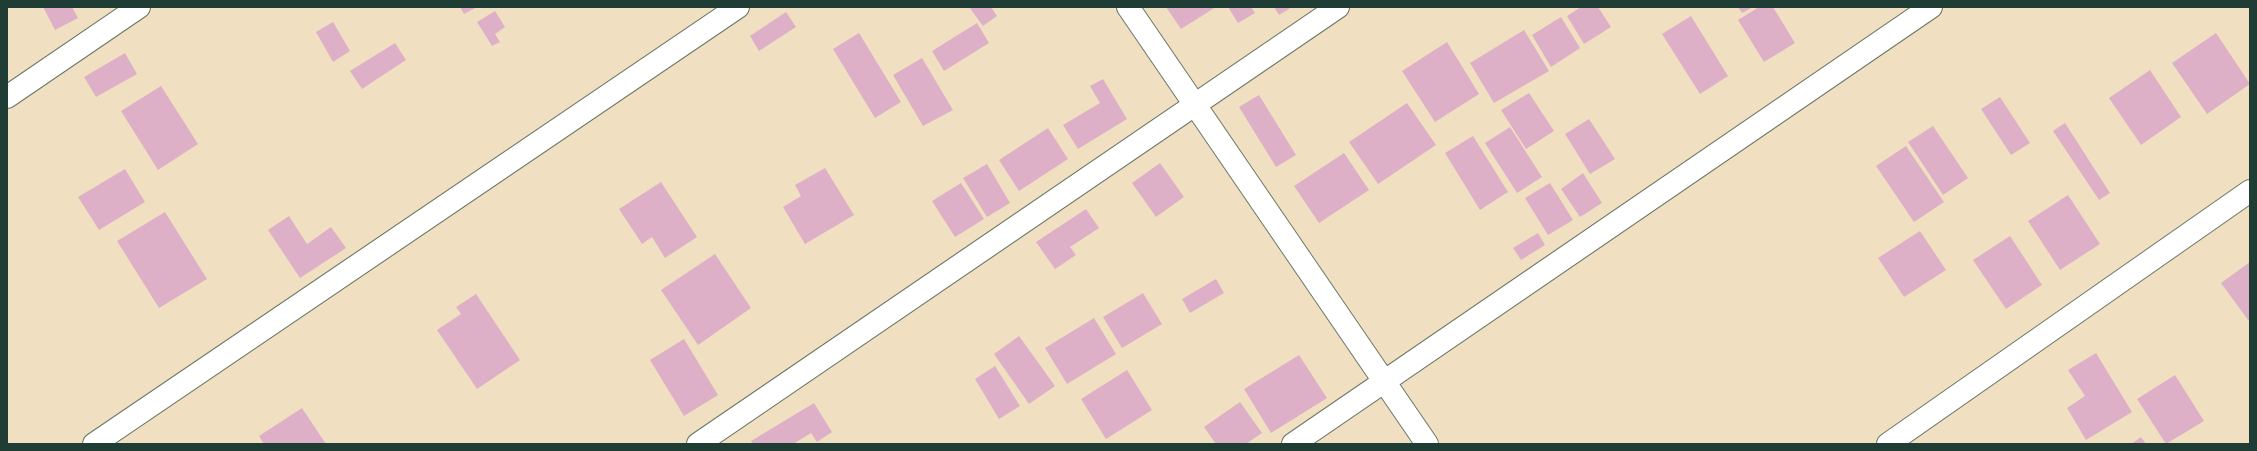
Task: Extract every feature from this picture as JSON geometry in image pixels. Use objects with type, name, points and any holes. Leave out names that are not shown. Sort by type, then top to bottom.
[{"type":"street","points":[[7,97],[139,7]]},
{"type":"street","points":[[94,444],[738,7]]},
{"type":"street","points":[[1128,7],[1427,444]]},
{"type":"street","points":[[698,444],[1338,7]]},
{"type":"street","points":[[1293,444],[1931,7]]},
{"type":"street","points":[[1888,444],[2250,191]]},
{"type":"building","points":[[43,7],[72,7],[78,18],[55,30]]},
{"type":"building","points":[[460,7],[477,7],[464,14]]},
{"type":"building","points":[[969,7],[991,7],[997,16],[983,26]]},
{"type":"building","points":[[1166,7],[1216,7],[1181,29]]},
{"type":"building","points":[[1228,7],[1251,7],[1255,13],[1238,23]]},
{"type":"building","points":[[1274,7],[1292,7],[1279,15]]},
{"type":"building","points":[[1581,7],[1598,7],[1611,27],[1584,44],[1567,16]]},
{"type":"building","points":[[1738,7],[1753,7],[1742,13]]},
{"type":"building","points":[[1759,7],[1773,7],[1795,43],[1764,62],[1738,20]]},
{"type":"building","points":[[495,11],[505,27],[495,34],[500,42],[492,46],[477,22]]},
{"type":"building","points":[[786,12],[796,27],[759,51],[750,36]]},
{"type":"building","points":[[1691,16],[1728,76],[1700,94],[1662,34]]},
{"type":"building","points":[[1561,17],[1580,48],[1551,67],[1532,35]]},
{"type":"building","points":[[333,22],[350,51],[333,62],[316,32]]},
{"type":"building","points":[[977,23],[989,43],[944,71],[932,51]]},
{"type":"building","points":[[1524,30],[1549,71],[1494,103],[1470,63]]},
{"type":"building","points":[[859,33],[901,102],[875,118],[833,49]]},
{"type":"building","points":[[2216,33],[2250,84],[2207,114],[2172,63]]},
{"type":"building","points":[[1447,42],[1479,94],[1435,122],[1402,71]]},
{"type":"building","points":[[395,43],[406,60],[362,89],[350,71]]},
{"type":"building","points":[[125,53],[137,74],[96,97],[84,77]]},
{"type":"building","points":[[922,58],[953,110],[923,126],[893,75]]},
{"type":"building","points":[[2150,70],[2181,117],[2141,145],[2109,98]]},
{"type":"building","points":[[1103,79],[1127,119],[1078,149],[1063,125],[1100,103],[1090,86]]},
{"type":"building","points":[[161,86],[198,144],[158,170],[121,111]]},
{"type":"building","points":[[1529,93],[1554,131],[1526,149],[1501,110]]},
{"type":"building","points":[[1259,95],[1296,155],[1276,167],[1239,107]]},
{"type":"building","points":[[2000,97],[2030,143],[2011,155],[1981,109]]},
{"type":"building","points":[[1407,103],[1436,145],[1378,184],[1349,142]]},
{"type":"building","points":[[1589,119],[1615,159],[1590,174],[1565,134]]},
{"type":"building","points":[[2065,123],[2110,193],[2099,200],[2053,131]]},
{"type":"building","points":[[1933,126],[1968,178],[1943,195],[1908,142]]},
{"type":"building","points":[[1510,127],[1542,177],[1517,193],[1485,143]]},
{"type":"building","points":[[1048,128],[1068,159],[1019,191],[999,160]]},
{"type":"building","points":[[1473,136],[1508,192],[1480,210],[1445,153]]},
{"type":"building","points":[[1906,146],[1944,202],[1914,222],[1876,166]]},
{"type":"building","points":[[1344,153],[1369,190],[1319,223],[1294,186]]},
{"type":"building","points":[[1160,163],[1184,197],[1156,217],[1132,183]]},
{"type":"building","points":[[987,164],[1010,203],[987,217],[963,178]]},
{"type":"building","points":[[825,168],[854,215],[805,244],[783,207],[801,196],[795,185]]},
{"type":"building","points":[[125,169],[145,202],[99,230],[78,197]]},
{"type":"building","points":[[1583,173],[1602,203],[1580,217],[1561,189]]},
{"type":"building","points":[[661,182],[697,237],[665,258],[652,237],[642,244],[619,209]]},
{"type":"building","points":[[961,183],[984,219],[955,237],[932,201]]},
{"type":"building","points":[[1550,183],[1573,220],[1548,235],[1525,198]]},
{"type":"building","points":[[2068,195],[2100,244],[2060,270],[2028,221]]},
{"type":"building","points":[[1086,209],[1099,228],[1070,247],[1076,255],[1055,269],[1036,242]]},
{"type":"building","points":[[165,212],[207,279],[159,308],[117,241]]},
{"type":"building","points":[[289,216],[307,244],[331,227],[346,248],[300,278],[268,230]]},
{"type":"building","points":[[1920,231],[1946,270],[1904,297],[1878,258]]},
{"type":"building","points":[[1538,233],[1545,245],[1521,260],[1513,248]]},
{"type":"building","points":[[2010,236],[2042,285],[2006,309],[1973,260]]},
{"type":"building","points":[[715,254],[751,308],[698,345],[661,290]]},
{"type":"building","points":[[2250,262],[2250,319],[2248,320],[2221,283]]},
{"type":"building","points":[[1216,279],[1224,293],[1190,313],[1182,299]]},
{"type":"building","points":[[1143,293],[1162,324],[1122,348],[1103,317]]},
{"type":"building","points":[[476,294],[520,360],[477,389],[437,330],[461,314],[456,307]]},
{"type":"building","points":[[1094,318],[1116,354],[1067,384],[1045,348]]},
{"type":"building","points":[[1019,336],[1055,386],[1029,404],[994,354]]},
{"type":"building","points":[[684,339],[718,395],[684,416],[650,360]]},
{"type":"building","points":[[2096,353],[2132,412],[2086,440],[2067,408],[2085,396],[2068,370]]},
{"type":"building","points":[[1299,355],[1327,398],[1271,433],[1244,389]]},
{"type":"building","points":[[995,366],[1020,406],[999,419],[975,379]]},
{"type":"building","points":[[1127,370],[1152,410],[1106,439],[1081,399]]},
{"type":"building","points":[[2175,375],[2204,421],[2166,444],[2137,399]]},
{"type":"building","points":[[1240,402],[1262,433],[1246,444],[1216,444],[1204,427]]},
{"type":"building","points":[[814,403],[832,432],[817,442],[811,433],[793,444],[753,444],[751,441]]},
{"type":"building","points":[[302,408],[326,444],[264,444],[259,436]]},
{"type":"building","points":[[2141,437],[2146,444],[2131,444]]}]
